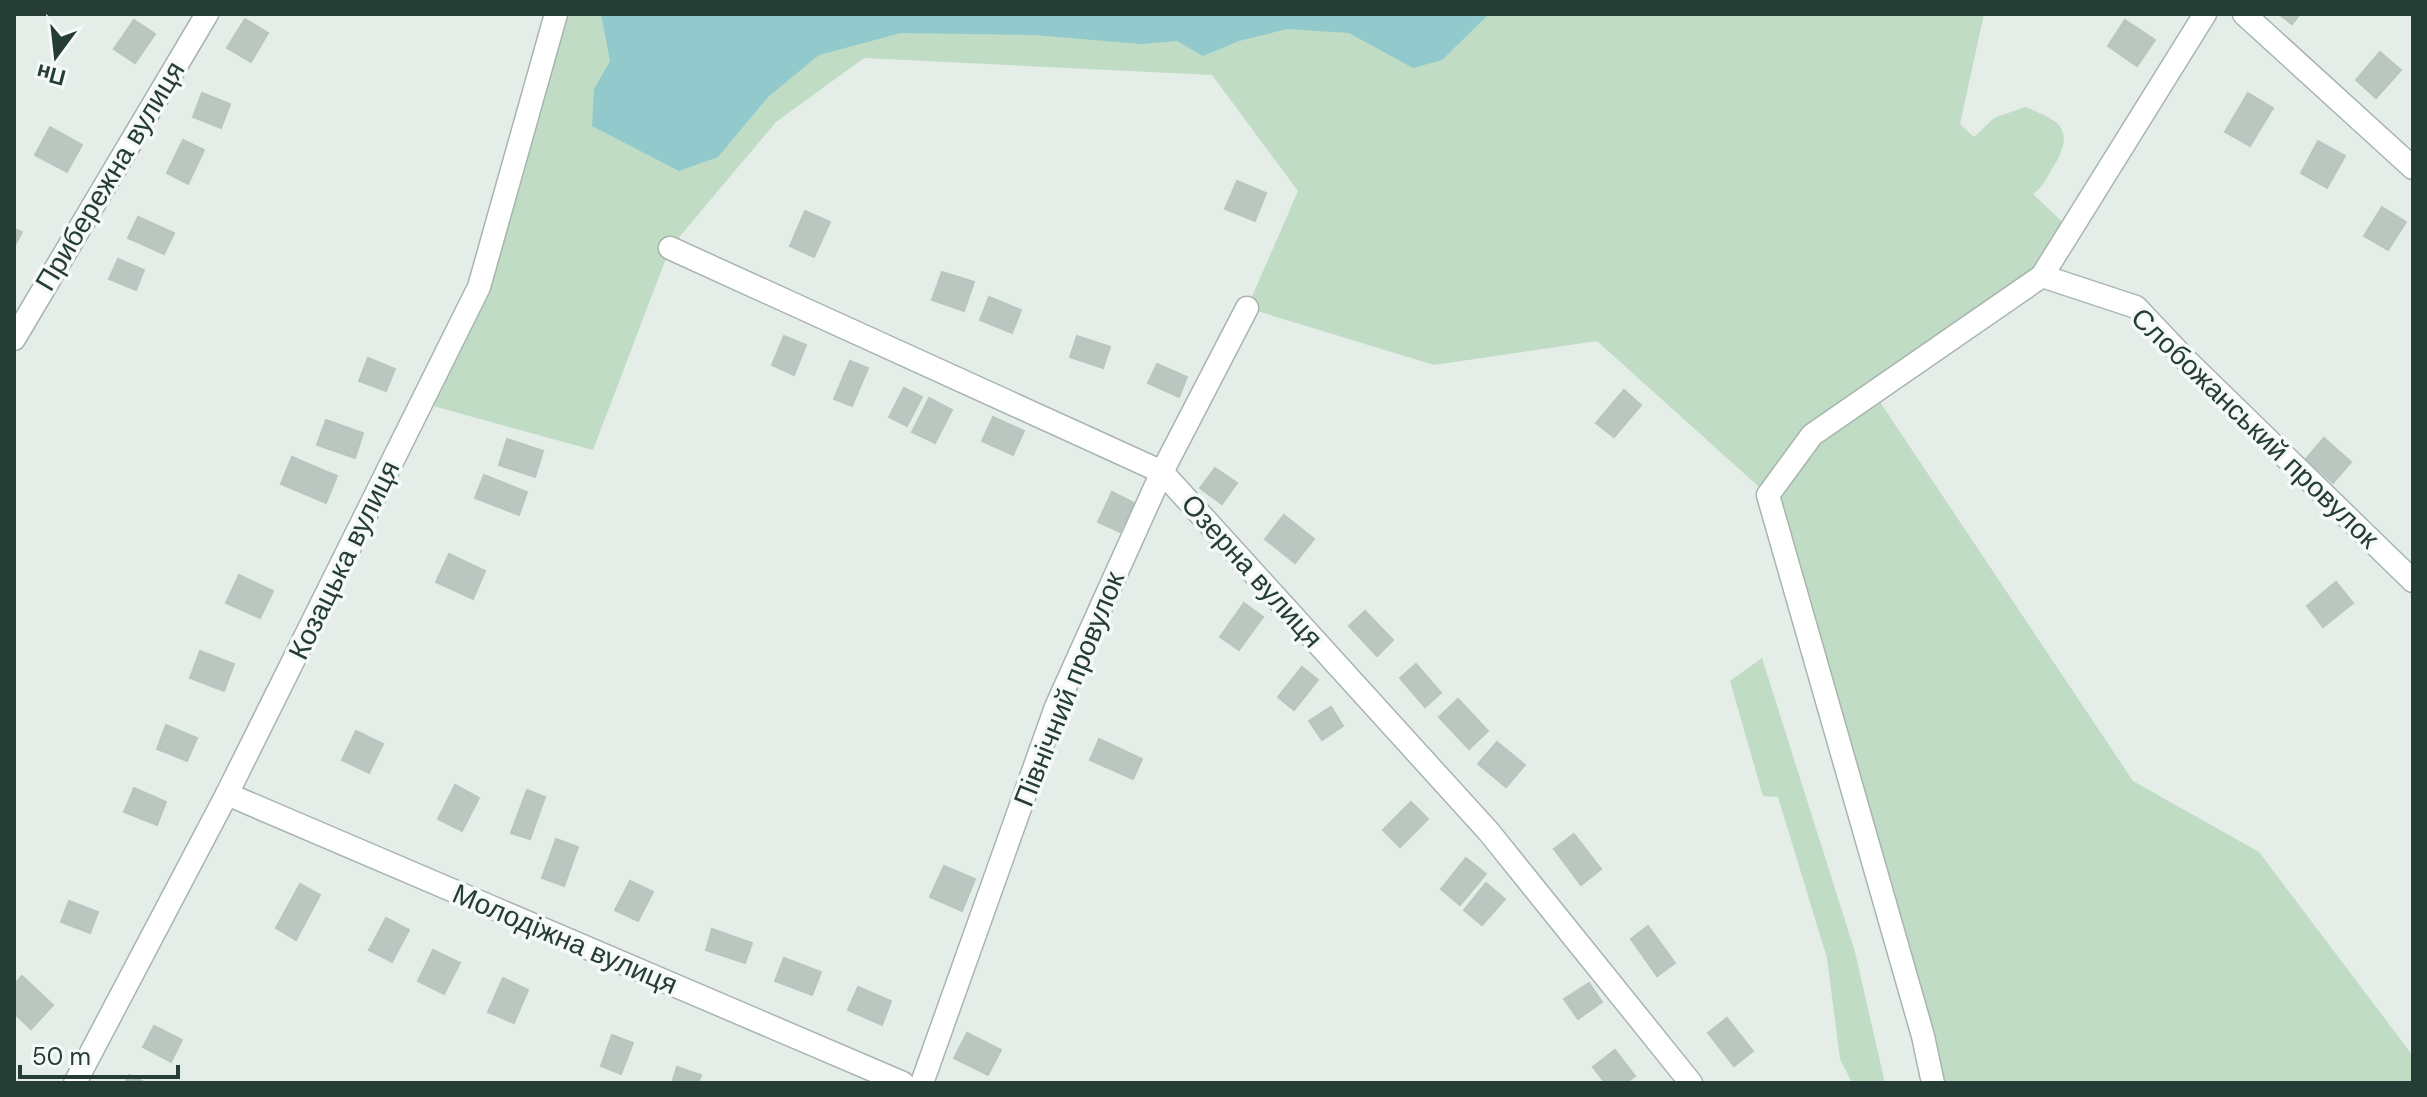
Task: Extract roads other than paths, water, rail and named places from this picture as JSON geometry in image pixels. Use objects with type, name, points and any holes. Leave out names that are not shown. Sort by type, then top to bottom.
[{"type":"street","name":"Прибережна вулиця","points":[[14,339],[207,14]]},
{"type":"street","name":"Козацька вулиця","points":[[75,1083],[227,794],[479,287],[556,14]]},
{"type":"street","points":[[1933,1083],[1919,1021],[1768,495],[1812,435],[2042,276],[2205,14]]},
{"type":"street","points":[[2244,14],[2413,168]]},
{"type":"street","name":"Озерна вулиця","points":[[670,248],[1162,472],[1489,832],[1691,1083]]},
{"type":"street","name":"Слобожанський провулок","points":[[2042,276],[2136,307],[2188,362],[2413,581]]},
{"type":"street","name":"Північний провулок","points":[[922,1083],[1056,707],[1162,472],[1247,308]]},
{"type":"street","name":"Молодіжна вулиця","points":[[227,794],[903,1083]]},
{"type":"water","points":[[601,14],[1489,14],[1442,60],[1413,68],[1349,33],[1287,29],[1239,41],[1203,56],[1177,41],[1141,44],[1034,35],[901,33],[819,55],[768,97],[718,157],[679,171],[592,126],[594,89],[610,61]]}]
